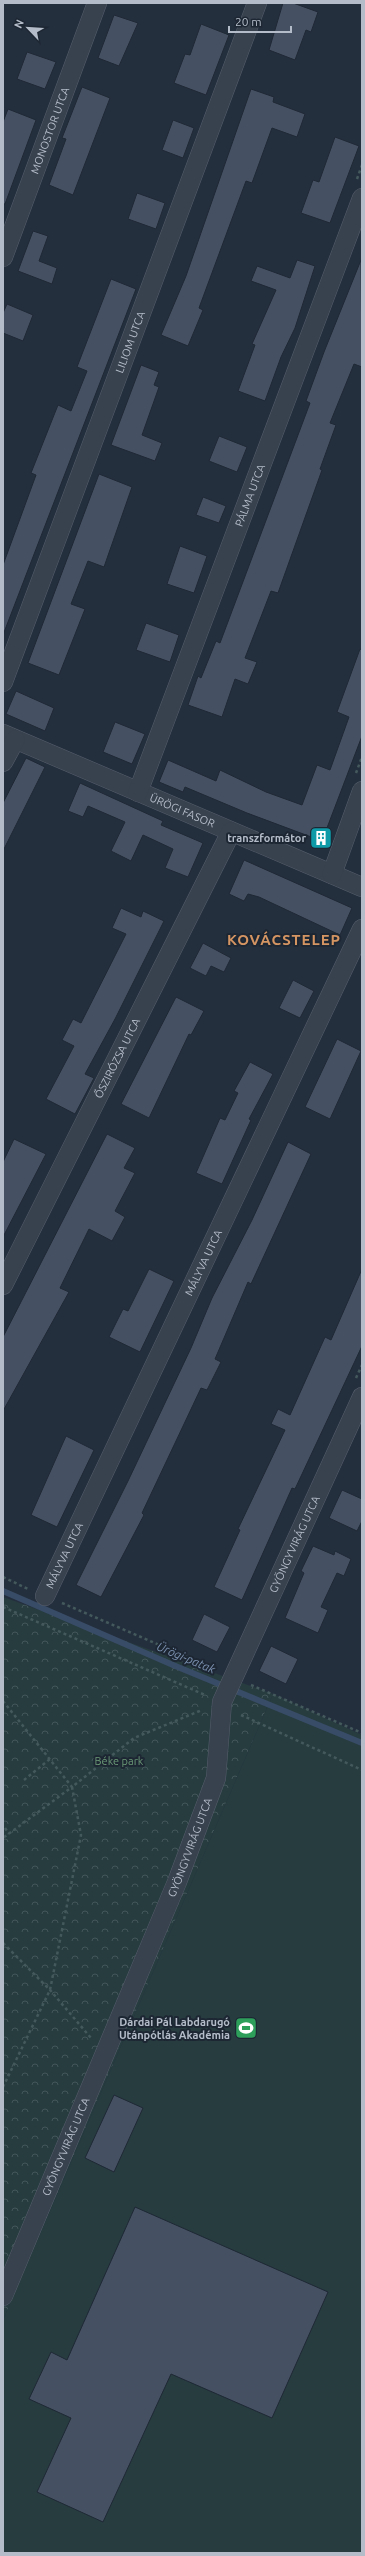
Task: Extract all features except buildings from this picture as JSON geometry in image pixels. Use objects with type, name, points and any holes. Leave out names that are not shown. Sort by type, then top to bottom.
[{"type":"street","name":"MONOSTOR UTCA","points":[[3,257],[97,3]]},
{"type":"street","name":"LILIOM UTCA","points":[[3,682],[257,3]]},
{"type":"street","name":"PÁLMA UTCA","points":[[138,792],[362,198]]},
{"type":"street","name":"ÜRÖGI FASOR","points":[[9,737],[362,887]]},
{"type":"street","points":[[3,762],[9,737]]},
{"type":"street","points":[[332,874],[358,784]]},
{"type":"street","name":"ŐSZIRÓZSA UTCA","points":[[3,1285],[231,832]]},
{"type":"street","name":"MÁLYVA UTCA","points":[[45,1596],[362,929]]},
{"type":"street","name":"GYÖNGYVIRÁG UTCA","points":[[3,2296],[177,1882],[216,1778],[222,1702],[232,1676],[362,1397]]},
{"type":"path","points":[[358,784],[362,757]]},
{"type":"path","points":[[3,1577],[362,1733]]},
{"type":"path","points":[[3,1608],[222,1702]]},
{"type":"path","points":[[3,1701],[72,1787],[81,1834],[50,1990],[3,2087]]},
{"type":"path","points":[[3,1838],[72,1787],[134,1738],[222,1702]]},
{"type":"path","points":[[221,1721],[240,1715],[362,1770]]},
{"type":"path","points":[[24,1780],[50,1759]]},
{"type":"path","points":[[5,1828],[9,1834]]},
{"type":"path","points":[[3,1943],[50,1990],[91,2039],[108,2045]]},
{"type":"green space","name":"Béke park","points":[[3,1597],[273,1694],[3,2320]]},
{"type":"green space","name":"Dárdai Pál Labdarugó Utánpótlás Akadémia","points":[[273,1694],[362,1735],[362,2553],[3,2553],[3,2320]]},
{"type":"waterway","name":"Ürögi-patak","points":[[3,1591],[173,1665],[362,1743]]},
{"type":"place","name":"transzformátor","points":[[321,838]]},
{"type":"place","name":"Dárdai Pál Labdarugó Utánpótlás Akadémia","points":[[246,2028]]},
{"type":"district","name":"KOVÁCSTELEP","points":[[284,940]]}]
